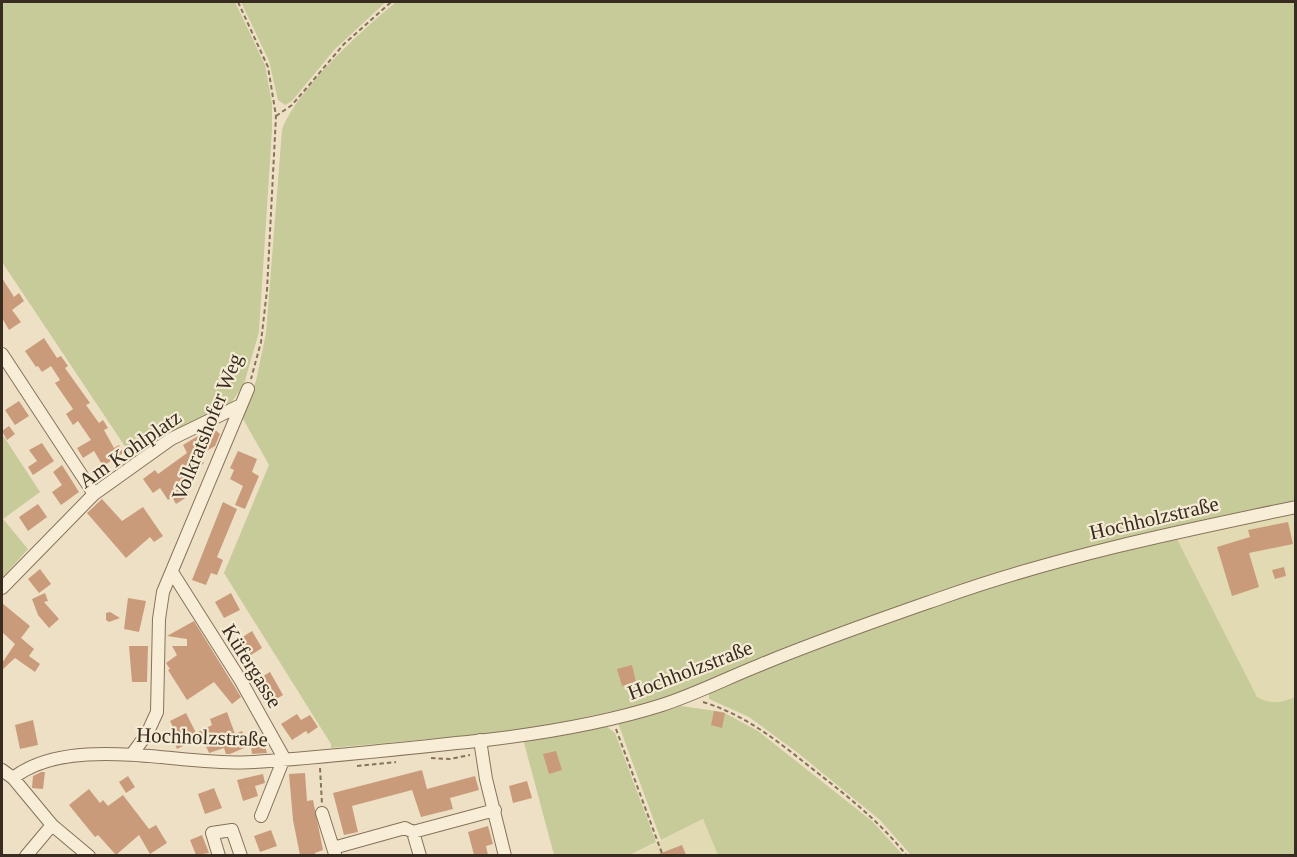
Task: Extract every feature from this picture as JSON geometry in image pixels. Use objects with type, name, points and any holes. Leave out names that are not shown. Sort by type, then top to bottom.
[{"type":"street","points":[[2,354],[94,494]]},
{"type":"street","name":"Volkratshofer Weg","points":[[132,754],[147,734],[157,712],[159,619],[163,592],[248,388]]},
{"type":"street","name":"Am Kohlplatz","points":[[2,588],[94,494],[171,439],[239,406]]},
{"type":"street","name":"Hochholzstraße","points":[[13,778],[25,769],[63,758],[132,754],[253,762],[480,740],[612,718],[688,696],[830,637],[1008,575],[1089,553],[1296,507]]},
{"type":"street","name":"Küfergasse","points":[[172,572],[241,681],[284,758]]},
{"type":"street","points":[[480,740],[486,779],[505,855]]},
{"type":"street","points":[[261,816],[284,758]]},
{"type":"street","points":[[2,770],[13,778],[52,825],[89,855]]},
{"type":"street","points":[[322,813],[334,852],[405,828],[413,832],[495,810]]},
{"type":"street","points":[[26,855],[52,825]]},
{"type":"street","points":[[232,830],[240,854],[221,855],[212,833],[232,830]]},
{"type":"street","points":[[413,832],[420,855]]},
{"type":"path","name":"Volkratshofer Weg","points":[[238,2],[268,67],[276,116],[264,327],[248,388]]},
{"type":"path","points":[[276,116],[292,105],[344,44],[391,2]]},
{"type":"path","points":[[688,696],[738,715],[772,737],[865,811],[907,855]]},
{"type":"path","points":[[612,718],[663,855]]},
{"type":"path","points":[[319,756],[322,813]]},
{"type":"shaded area","points":[[1295,512],[1295,697],[1279,703],[1268,703],[1257,697],[1176,537]]},
{"type":"shaded area","points":[[704,819],[718,855],[630,856]]},
{"type":"green space","points":[[2,2],[235,2],[265,65],[272,104],[272,129],[259,332],[244,384],[231,403],[132,457],[2,262]]},
{"type":"green space","points":[[241,2],[386,2],[335,49],[292,101],[285,105],[278,100],[269,61]]},
{"type":"green space","points":[[396,2],[1295,2],[1295,502],[1093,548],[655,702],[525,730],[331,748],[331,744],[224,573],[269,465],[242,417],[256,381],[266,333],[282,130],[301,97],[332,61]]},
{"type":"green space","points":[[2,434],[40,492],[3,519],[28,549],[2,578]]},
{"type":"green space","points":[[1176,537],[1257,697],[1276,702],[1295,697],[1295,855],[911,855],[880,820],[798,753],[749,717],[709,699],[709,693],[716,689],[846,636],[1018,577]]},
{"type":"green space","points":[[681,706],[723,712],[758,731],[872,821],[903,855],[718,855],[703,819],[661,840],[618,723]]},
{"type":"green space","points":[[605,725],[615,733],[656,842],[630,855],[554,855],[523,739]]},
{"type":"building","points":[[2,278],[14,297],[19,293],[24,301],[12,310],[21,322],[9,330],[2,318]]},
{"type":"building","points":[[44,338],[57,358],[61,356],[68,366],[65,368],[90,403],[86,405],[99,423],[103,420],[108,428],[104,430],[114,448],[119,445],[123,453],[103,466],[94,451],[83,458],[77,448],[91,440],[78,421],[73,425],[66,414],[73,409],[55,383],[60,380],[51,366],[42,372],[25,351]]},
{"type":"building","points":[[19,401],[29,416],[15,425],[5,410]]},
{"type":"building","points":[[9,426],[15,434],[7,440],[2,431]]},
{"type":"building","points":[[213,428],[220,434],[215,446],[198,456],[204,463],[182,482],[190,495],[176,504],[172,497],[168,500],[160,488],[153,493],[143,479],[155,470],[158,474],[187,453],[183,445]]},
{"type":"building","points":[[42,443],[54,461],[33,475],[28,467],[37,461],[29,450]]},
{"type":"building","points":[[238,451],[257,459],[252,472],[259,476],[245,509],[235,505],[243,486],[230,479],[234,470],[230,468]]},
{"type":"building","points":[[62,465],[79,492],[61,505],[52,492],[62,485],[53,472]]},
{"type":"building","points":[[102,499],[122,521],[143,507],[163,536],[154,542],[150,537],[126,558],[87,513]]},
{"type":"building","points":[[223,502],[237,509],[217,557],[223,560],[217,575],[211,573],[206,585],[192,580]]},
{"type":"building","points":[[38,504],[47,517],[28,531],[19,517]]},
{"type":"building","points":[[1288,522],[1293,544],[1249,553],[1259,587],[1232,596],[1217,547],[1250,537],[1248,530]]},
{"type":"building","points":[[1284,567],[1286,576],[1275,579],[1272,570]]},
{"type":"building","points":[[40,569],[51,584],[39,593],[28,579]]},
{"type":"building","points":[[45,593],[48,601],[44,602],[59,619],[49,628],[38,615],[32,599]]},
{"type":"building","points":[[231,593],[240,610],[224,618],[215,602]]},
{"type":"building","points":[[128,598],[146,601],[139,632],[124,629]]},
{"type":"building","points":[[2,603],[30,626],[21,638],[34,649],[29,656],[40,664],[35,672],[15,658],[2,670],[2,663],[15,644],[2,632]]},
{"type":"building","points":[[110,612],[120,618],[109,622],[106,620],[106,613]]},
{"type":"building","points":[[194,621],[241,697],[232,704],[214,682],[187,700],[168,670],[170,669],[166,663],[177,655],[172,646],[187,646],[187,639],[167,636]]},
{"type":"building","points":[[252,631],[262,648],[248,657],[238,640]]},
{"type":"building","points":[[129,646],[148,646],[147,682],[132,682]]},
{"type":"building","points":[[632,665],[636,682],[622,686],[617,669]]},
{"type":"building","points":[[270,672],[283,695],[273,701],[267,693],[263,695],[255,681]]},
{"type":"building","points":[[714,711],[725,713],[722,728],[711,725]]},
{"type":"building","points":[[227,712],[235,734],[242,731],[245,737],[262,735],[267,753],[252,754],[251,745],[230,754],[226,754],[224,748],[209,753],[205,744],[200,746],[197,739],[177,749],[171,735],[176,733],[170,721],[186,713],[196,733],[212,725],[210,719]]},
{"type":"building","points":[[297,714],[301,720],[310,715],[318,727],[292,740],[281,724]]},
{"type":"building","points":[[33,720],[38,745],[20,749],[15,725]]},
{"type":"building","points":[[556,751],[562,770],[549,774],[543,754]]},
{"type":"building","points":[[422,770],[427,789],[475,776],[479,790],[450,798],[453,809],[421,817],[412,790],[352,806],[358,832],[344,835],[333,793]]},
{"type":"building","points":[[45,772],[43,789],[32,788],[33,776]]},
{"type":"building","points":[[305,773],[307,801],[313,800],[323,850],[315,855],[300,855],[293,820],[289,774]]},
{"type":"building","points":[[263,774],[265,783],[255,786],[258,796],[243,801],[237,780]]},
{"type":"building","points":[[128,776],[135,787],[126,793],[119,782]]},
{"type":"building","points":[[527,781],[532,798],[513,803],[509,786]]},
{"type":"building","points":[[214,788],[222,808],[205,814],[198,794]]},
{"type":"building","points":[[89,789],[100,803],[103,800],[108,806],[123,795],[149,829],[156,825],[167,843],[150,854],[139,835],[116,855],[98,835],[95,837],[69,805]]},
{"type":"building","points":[[488,826],[493,844],[486,846],[488,855],[474,855],[468,832]]},
{"type":"building","points":[[271,830],[277,846],[260,852],[254,836]]},
{"type":"building","points":[[202,835],[209,853],[196,855],[190,840]]},
{"type":"building","points":[[682,845],[686,855],[656,855]]}]
